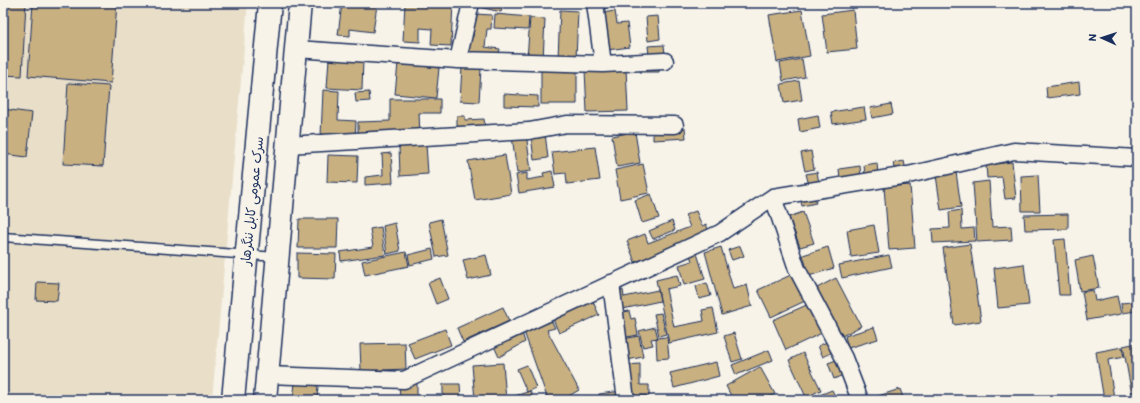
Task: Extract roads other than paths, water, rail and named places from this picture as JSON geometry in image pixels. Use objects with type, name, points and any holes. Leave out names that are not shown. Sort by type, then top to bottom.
[{"type":"highway","name":"سرک عمومی کابل ننگرهار","points":[[233,400],[270,3]]},
{"type":"highway","points":[[265,400],[300,3]]},
{"type":"street","points":[[458,60],[471,3]]},
{"type":"street","points":[[595,3],[603,64]]},
{"type":"street","points":[[296,49],[458,60],[603,64],[665,61]]},
{"type":"street","points":[[287,145],[529,131],[567,124],[675,125]]},
{"type":"street","points":[[267,376],[404,380],[720,233],[773,197],[908,176],[1014,151],[1137,158]]},
{"type":"street","points":[[773,197],[797,269],[844,358],[860,400]]},
{"type":"street","points":[[611,283],[626,400]]},
{"type":"lane","points":[[3,237],[277,257]]}]
